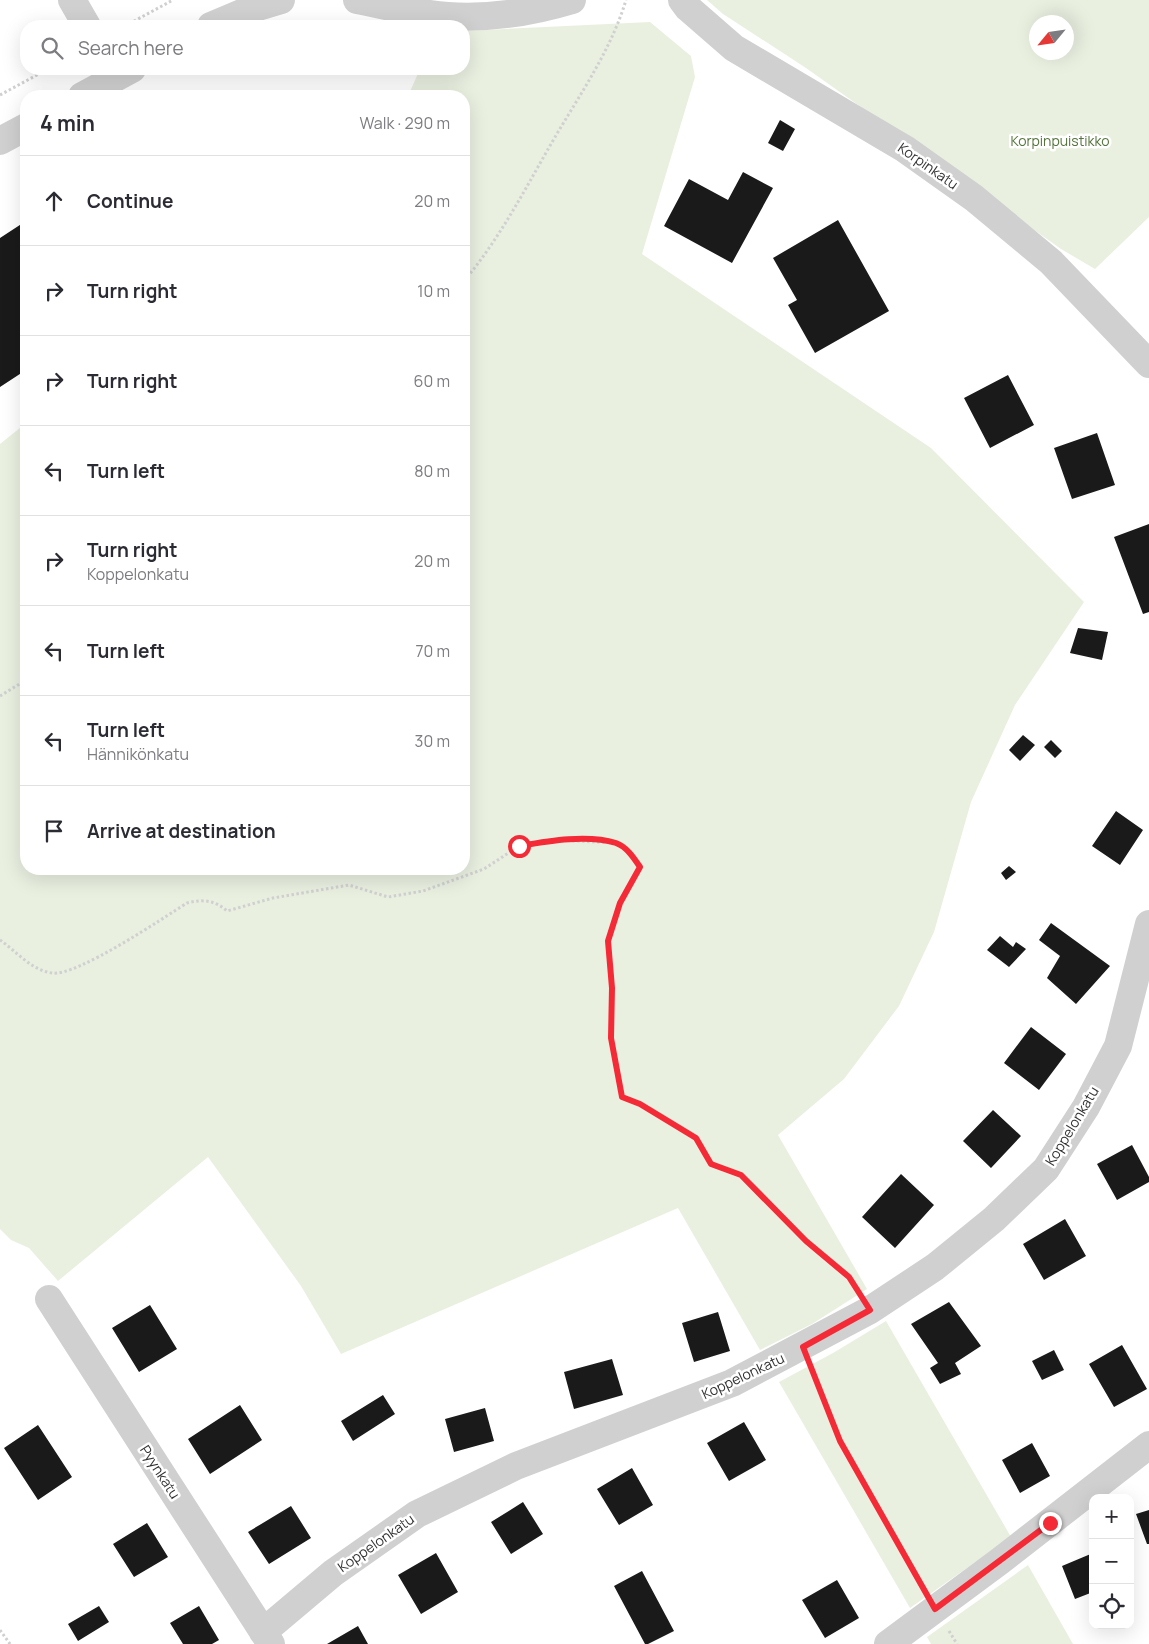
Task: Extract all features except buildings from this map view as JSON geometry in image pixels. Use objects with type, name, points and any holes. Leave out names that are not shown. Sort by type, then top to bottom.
[{"type":"street","points":[[72,0],[84,20]]},
{"type":"street","points":[[357,0],[447,16],[478,16],[545,8],[572,0]]},
{"type":"street","name":"Korpinkatu","points":[[682,0],[688,8],[734,48],[905,149],[974,198],[1051,262],[1149,364]]},
{"type":"street","points":[[226,20],[270,2]]},
{"type":"street","points":[[91,90],[114,75]]},
{"type":"street","points":[[0,141],[20,130]]},
{"type":"street","name":"Koppelonkatu","points":[[267,1638],[333,1573],[417,1514],[463,1490],[516,1466],[732,1383],[803,1347],[870,1310],[934,1267],[994,1219],[1046,1169],[1086,1107],[1118,1046],[1149,924]]},
{"type":"street","name":"Pyynkatu","points":[[49,1299],[267,1638]]},
{"type":"street","points":[[888,1644],[1149,1446]]},
{"type":"path","points":[[136,20],[173,0]]},
{"type":"path","points":[[470,274],[489,251],[581,93],[618,26],[626,0]]},
{"type":"path","points":[[0,95],[37,75]]},
{"type":"path","points":[[0,696],[20,684]]},
{"type":"path","points":[[470,874],[484,869],[519,846],[557,840],[616,844],[630,852],[640,867],[620,903],[608,941],[612,988],[611,1038],[622,1097],[640,1104],[696,1138],[711,1164],[741,1175],[806,1241],[849,1277],[870,1310]]},
{"type":"path","points":[[0,940],[25,961],[52,974],[79,968],[187,902],[199,900],[218,904],[226,911],[273,898],[348,885],[388,897],[423,891],[467,875]]},
{"type":"path","points":[[803,1347],[840,1441],[935,1609]]},
{"type":"path","points":[[0,1630],[10,1644]]},
{"type":"green space","name":"Korpinpuistikko","points":[[707,0],[1149,0],[1149,217],[1095,269],[1061,249],[806,68],[723,14]]},
{"type":"green space","points":[[650,22],[691,56],[695,77],[642,254],[931,448],[1084,602],[1015,705],[971,802],[934,932],[899,1006],[844,1079],[778,1135],[867,1289],[812,1324],[760,1350],[678,1208],[341,1354],[301,1286],[208,1157],[58,1281],[29,1248],[11,1240],[0,1229],[0,444],[20,428],[20,875],[470,875],[470,90],[411,90],[417,75],[470,75],[470,31]]},
{"type":"green space","points":[[886,1321],[1011,1537],[910,1608],[779,1382],[833,1353]]},
{"type":"green space","points":[[1028,1565],[1073,1644],[931,1644],[927,1637]]},
{"type":"route","points":[[519,846],[557,840],[616,844],[630,852],[640,867],[620,903],[608,941],[612,988],[611,1038],[622,1097],[640,1104],[696,1138],[711,1164],[741,1175],[806,1241],[849,1277],[870,1310],[803,1347],[840,1441],[935,1609],[1050,1523]]}]
